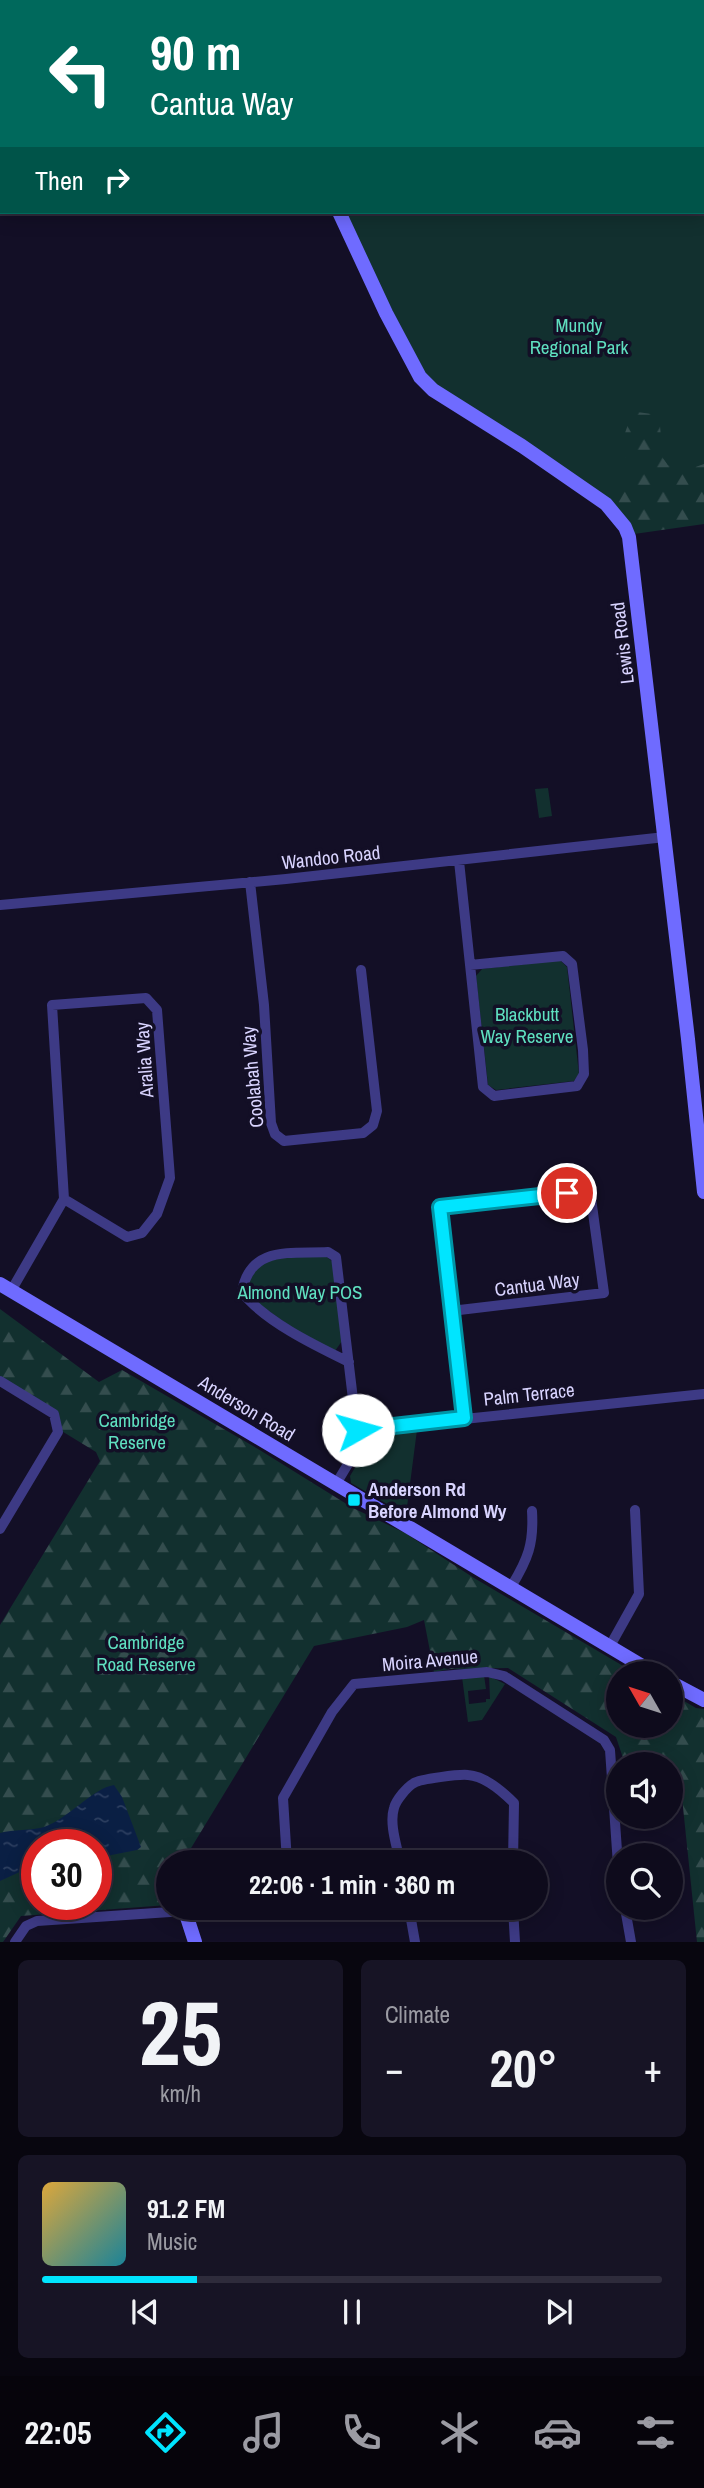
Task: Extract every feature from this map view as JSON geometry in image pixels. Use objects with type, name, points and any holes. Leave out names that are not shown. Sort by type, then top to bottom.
[{"type":"street","name":"Lewis Road","points":[[340,214],[386,313],[420,377],[433,390],[522,446],[606,504],[625,527],[629,537],[704,1192]]},
{"type":"street","name":"Wandoo Road","points":[[0,905],[459,861],[665,837]]},
{"type":"street","points":[[459,861],[470,965],[483,1087],[494,1096],[577,1086],[584,1074],[572,964],[563,956],[470,965]]},
{"type":"street","name":"Coolabah Way","points":[[250,882],[264,1006],[271,1123],[275,1134],[284,1141],[363,1133],[373,1125],[377,1111],[361,970]]},
{"type":"street","name":"Aralia Way","points":[[146,998],[158,1010],[170,1178],[157,1214],[142,1233],[127,1237],[64,1199],[52,1005],[146,998]]},
{"type":"street","name":"Cantua Way","points":[[451,1311],[604,1293],[590,1191],[440,1207],[451,1311],[464,1418]]},
{"type":"street","points":[[6,1287],[64,1199]]},
{"type":"street","points":[[336,1484],[357,1449],[358,1430],[336,1257],[328,1252],[267,1256],[253,1266],[244,1281],[242,1292],[253,1307],[349,1362]]},
{"type":"street","name":"Anderson Road","points":[[6,1287],[634,1661]]},
{"type":"street","points":[[0,1381],[54,1415],[58,1432],[0,1529]]},
{"type":"street","name":"Palm Terrace","points":[[358,1430],[704,1394]]},
{"type":"street","points":[[610,1647],[639,1594],[635,1510]]},
{"type":"street","points":[[511,1587],[530,1551],[533,1538],[532,1511]]},
{"type":"street","name":"Moira Avenue","points":[[286,1850],[283,1798],[332,1712],[354,1684],[487,1672],[504,1676],[604,1740],[610,1750],[616,1843]]},
{"type":"street","points":[[683,1689],[704,1700]]},
{"type":"street","points":[[398,1850],[392,1819],[394,1807],[400,1798],[415,1782],[468,1774],[503,1793],[514,1803],[513,1850]]},
{"type":"street","points":[[15,1942],[26,1926],[37,1921],[156,1912]]},
{"type":"street","points":[[193,1920],[195,1942]]},
{"type":"street","points":[[411,1920],[415,1942]]},
{"type":"street","points":[[514,1920],[515,1942]]},
{"type":"street","points":[[627,1920],[631,1942]]},
{"type":"green space","name":"Mundy Regional Park","points":[[340,214],[704,214],[704,524],[618,518],[433,390]]},
{"type":"green space","points":[[637,412],[659,415],[661,437],[665,444],[662,457],[668,465],[687,470],[704,464],[704,524],[634,534],[589,493],[617,488],[632,475],[635,468],[623,454],[627,427]]},
{"type":"green space","points":[[548,788],[552,816],[539,818],[535,789]]},
{"type":"green space","name":"Blackbutt Way Reserve","points":[[560,960],[567,967],[579,1074],[574,1081],[496,1090],[488,1085],[476,976],[482,969]]},
{"type":"green space","name":"Almond Way POS","points":[[323,1254],[333,1262],[342,1341],[335,1351],[321,1348],[242,1292],[244,1281],[267,1256]]},
{"type":"green space","name":"Cambridge Road Reserve","points":[[0,1309],[99,1382],[122,1370],[353,1508],[405,1533],[474,1578],[615,1661],[606,1661],[606,1731],[508,1668],[450,1669],[434,1672],[424,1620],[407,1627],[314,1646],[190,1850],[156,1850],[156,1906],[112,1909],[112,1829],[21,1829],[21,1916],[3,1942],[0,1942],[0,1625],[100,1461],[96,1452],[60,1430],[56,1412],[0,1378]]},
{"type":"green space","points":[[417,1430],[406,1515],[351,1483],[350,1476],[373,1437]]},
{"type":"green space","points":[[484,1675],[486,1689],[468,1691],[469,1704],[490,1699],[489,1676],[505,1684],[482,1720],[468,1722],[462,1677]]},
{"type":"green space","name":"Cambridge Road Reserve","points":[[683,1700],[704,1709],[704,1942],[697,1942],[683,1807],[683,1752],[621,1752],[616,1738],[683,1738]]},
{"type":"water","points":[[114,1785],[122,1797],[141,1847],[137,1850],[112,1855],[112,1829],[33,1829],[53,1823],[106,1787]]},
{"type":"water","points":[[21,1830],[21,1871],[0,1881],[0,1833]]},
{"type":"place","name":"Anderson Rd Before Almond Wy","points":[[354,1500]]},
{"type":"route","points":[[358,1430],[464,1418],[440,1207],[567,1193]]},
{"type":"park label","name":"Cambridge Reserve","points":[[137,1431]]}]
